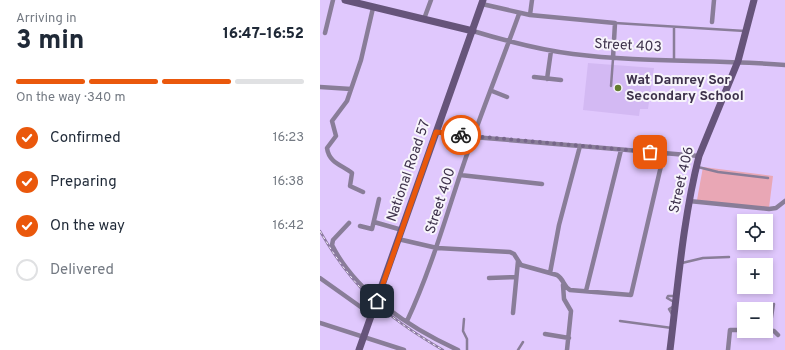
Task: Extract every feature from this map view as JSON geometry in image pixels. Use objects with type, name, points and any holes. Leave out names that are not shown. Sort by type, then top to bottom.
[{"type":"street","points":[[325,33],[332,0]]},
{"type":"street","points":[[344,0],[473,31]]},
{"type":"street","points":[[424,19],[431,0]]},
{"type":"street","points":[[530,15],[532,0]]},
{"type":"street","points":[[712,22],[714,0]]},
{"type":"street","name":"Street 406","points":[[670,350],[689,201],[696,167],[699,156],[738,61],[754,0]]},
{"type":"street","points":[[483,2],[519,14],[615,23],[613,58]]},
{"type":"street","name":"National Road 57","points":[[359,350],[483,2]]},
{"type":"street","points":[[363,192],[350,186],[352,173],[335,163],[329,157],[327,151],[328,145],[336,136],[332,122],[344,106],[361,60],[373,8]]},
{"type":"street","name":"Street 400","points":[[407,321],[437,248],[473,137],[492,91],[519,14]]},
{"type":"street","name":"Street 403","points":[[473,31],[509,42],[551,51],[613,58],[738,61],[785,65]]},
{"type":"street","points":[[547,79],[551,51]]},
{"type":"street","points":[[534,77],[561,80]]},
{"type":"street","points":[[320,87],[351,89]]},
{"type":"street","points":[[492,91],[507,97]]},
{"type":"street","points":[[436,132],[473,137],[699,156]]},
{"type":"street","points":[[550,273],[559,224],[580,146]]},
{"type":"street","points":[[586,291],[621,150]]},
{"type":"street","points":[[563,285],[570,290],[632,294],[664,153]]},
{"type":"street","points":[[460,175],[542,184]]},
{"type":"street","points":[[360,226],[372,229],[379,198]]},
{"type":"street","points":[[689,201],[769,209],[776,208],[785,201]]},
{"type":"street","points":[[374,222],[402,230]]},
{"type":"street","points":[[349,223],[333,240],[332,245],[352,276],[377,301],[407,321],[458,350]]},
{"type":"street","points":[[398,239],[437,248],[510,252],[514,254],[521,265],[562,278],[564,299],[571,310],[568,350]]},
{"type":"street","points":[[513,313],[518,261]]},
{"type":"street","points":[[489,278],[516,277]]},
{"type":"street","points":[[320,278],[372,315]]},
{"type":"street","points":[[320,323],[401,349]]},
{"type":"street","points":[[728,350],[730,330],[737,330]]},
{"type":"street","points":[[773,332],[778,335]]},
{"type":"street","points":[[545,334],[569,338]]},
{"type":"lane","points":[[615,23],[746,32]]},
{"type":"lane","points":[[674,27],[674,60]]},
{"type":"lane","points":[[611,86],[613,58]]},
{"type":"lane","points":[[696,167],[718,172],[768,178]]},
{"type":"lane","points":[[681,263],[704,258],[729,257]]},
{"type":"lane","points":[[773,308],[774,304]]},
{"type":"lane","points":[[464,320],[463,331],[467,339],[467,350]]},
{"type":"lane","points":[[620,321],[673,328]]},
{"type":"lane","points":[[518,350],[523,342]]},
{"type":"shaded area","name":"Wat Damrey Sor Secondary School","points":[[588,63],[654,68],[648,109],[640,109],[639,116],[583,110]]},
{"type":"shaded area","points":[[703,167],[773,176],[769,208],[697,200]]},
{"type":"railway","points":[[320,231],[345,269],[372,300],[404,326],[443,350]]},
{"type":"way so far","points":[[461,135],[650,152]]},
{"type":"place","name":"Wat Damrey Sor Secondary School","points":[[618,88]]},
{"type":"route","points":[[377,301],[436,132],[461,135]]}]
